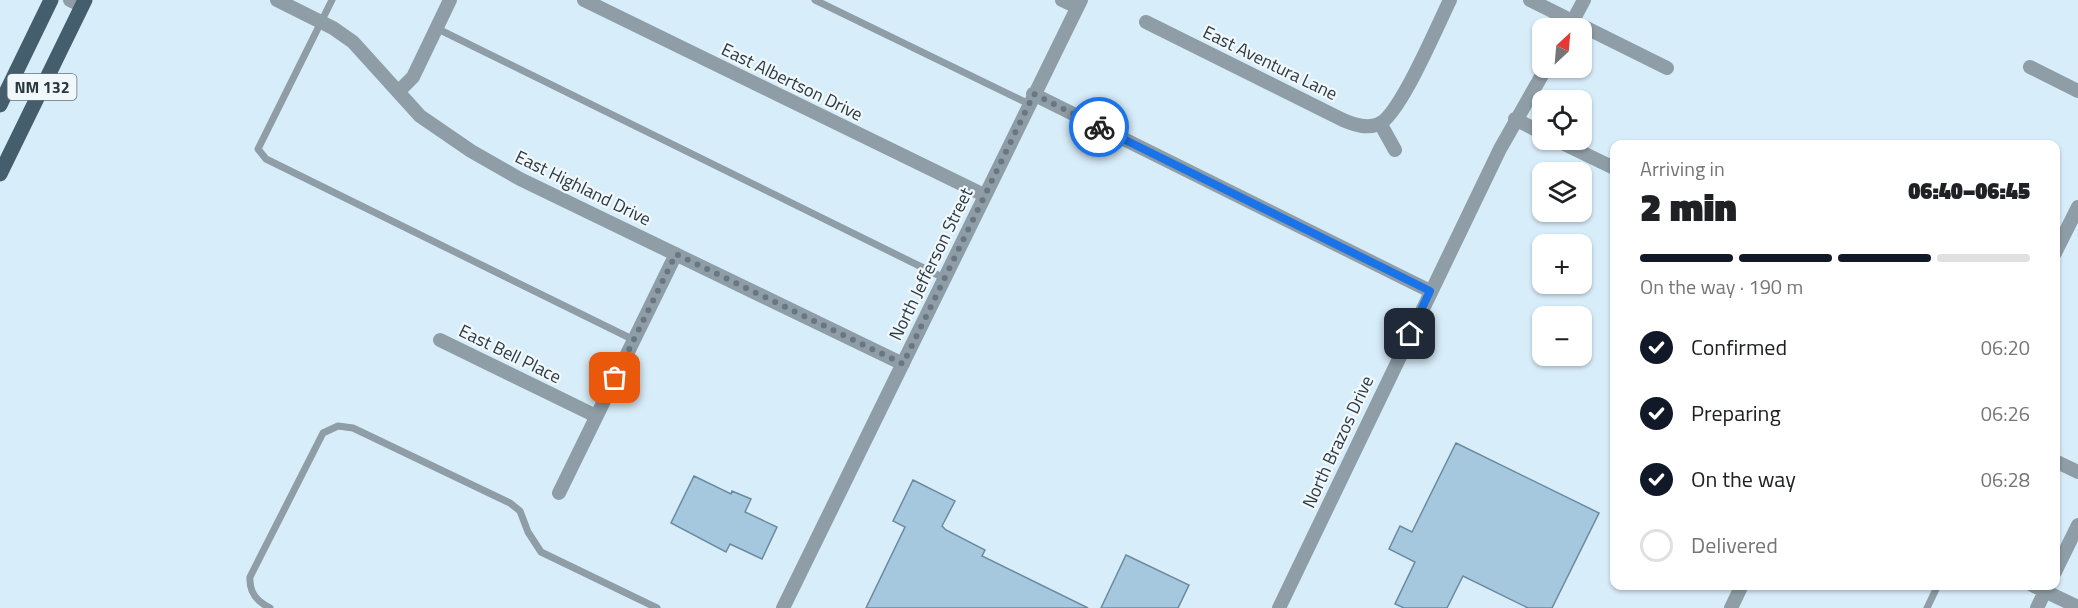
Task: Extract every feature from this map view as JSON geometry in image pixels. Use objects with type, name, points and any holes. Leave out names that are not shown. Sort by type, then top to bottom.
[{"type":"main road","name":"NM 132","points":[[0,105],[51,0]]},
{"type":"main road","name":"NM 132","points":[[0,174],[79,2]]},
{"type":"street","name":"East Highland Drive","points":[[277,0],[321,22],[353,42],[420,116],[471,151],[520,179],[903,364]]},
{"type":"street","points":[[399,91],[413,77],[450,0]]},
{"type":"street","name":"East Albertson Drive","points":[[585,0],[612,6],[984,195]]},
{"type":"street","points":[[1062,0],[1079,4]]},
{"type":"street","points":[[1395,150],[1380,123],[1397,107],[1450,0]]},
{"type":"street","points":[[1530,0],[1560,18]]},
{"type":"street","points":[[1575,18],[1584,0]]},
{"type":"street","name":"North Jefferson Street","points":[[783,608],[1079,4]]},
{"type":"street","name":"East Aventura Lane","points":[[1146,22],[1343,120],[1368,126],[1380,123]]},
{"type":"street","points":[[1592,34],[1667,68]]},
{"type":"street","points":[[2030,67],[2078,91]]},
{"type":"street","name":"North Brazos Drive","points":[[1279,608],[1430,291],[1515,119],[1540,78]]},
{"type":"street","points":[[1031,99],[1430,291]]},
{"type":"street","points":[[1515,119],[1532,128]]},
{"type":"street","points":[[1577,150],[1610,166]]},
{"type":"street","points":[[2060,243],[2078,207]]},
{"type":"street","points":[[559,493],[676,254]]},
{"type":"street","name":"East Bell Place","points":[[440,340],[596,416]]},
{"type":"street","points":[[2060,463],[2078,472]]},
{"type":"street","points":[[2060,562],[2078,525]]},
{"type":"street","points":[[1731,608],[1740,590]]},
{"type":"street","points":[[2037,608],[2046,590]]},
{"type":"street","points":[[2050,590],[2078,607]]},
{"type":"lane","points":[[332,0],[258,148],[266,159],[634,340]]},
{"type":"lane","points":[[815,0],[1031,99]]},
{"type":"lane","points":[[436,28],[944,278]]},
{"type":"lane","points":[[270,608],[261,603],[249,589],[250,577],[319,439],[323,433],[338,426],[352,428],[510,503],[520,511],[528,532],[541,552],[657,608]]},
{"type":"lane","points":[[1927,608],[1936,590]]},
{"type":"building","points":[[1456,443],[1599,513],[1552,608],[1528,608],[1463,576],[1447,608],[1404,608],[1395,604],[1415,562],[1389,549],[1400,526],[1412,532]]},
{"type":"building","points":[[694,476],[731,494],[732,491],[751,499],[745,512],[777,527],[762,559],[730,544],[726,552],[671,523]]},
{"type":"building","points":[[913,480],[955,501],[942,526],[946,530],[985,550],[982,556],[1088,608],[866,608],[905,527],[893,521]]},
{"type":"building","points":[[1126,555],[1189,585],[1178,608],[1101,608]]},
{"type":"way so far","points":[[615,378],[676,254],[903,364],[1034,94],[1099,127]]},
{"type":"route","points":[[1099,127],[1430,291],[1410,334]]}]
